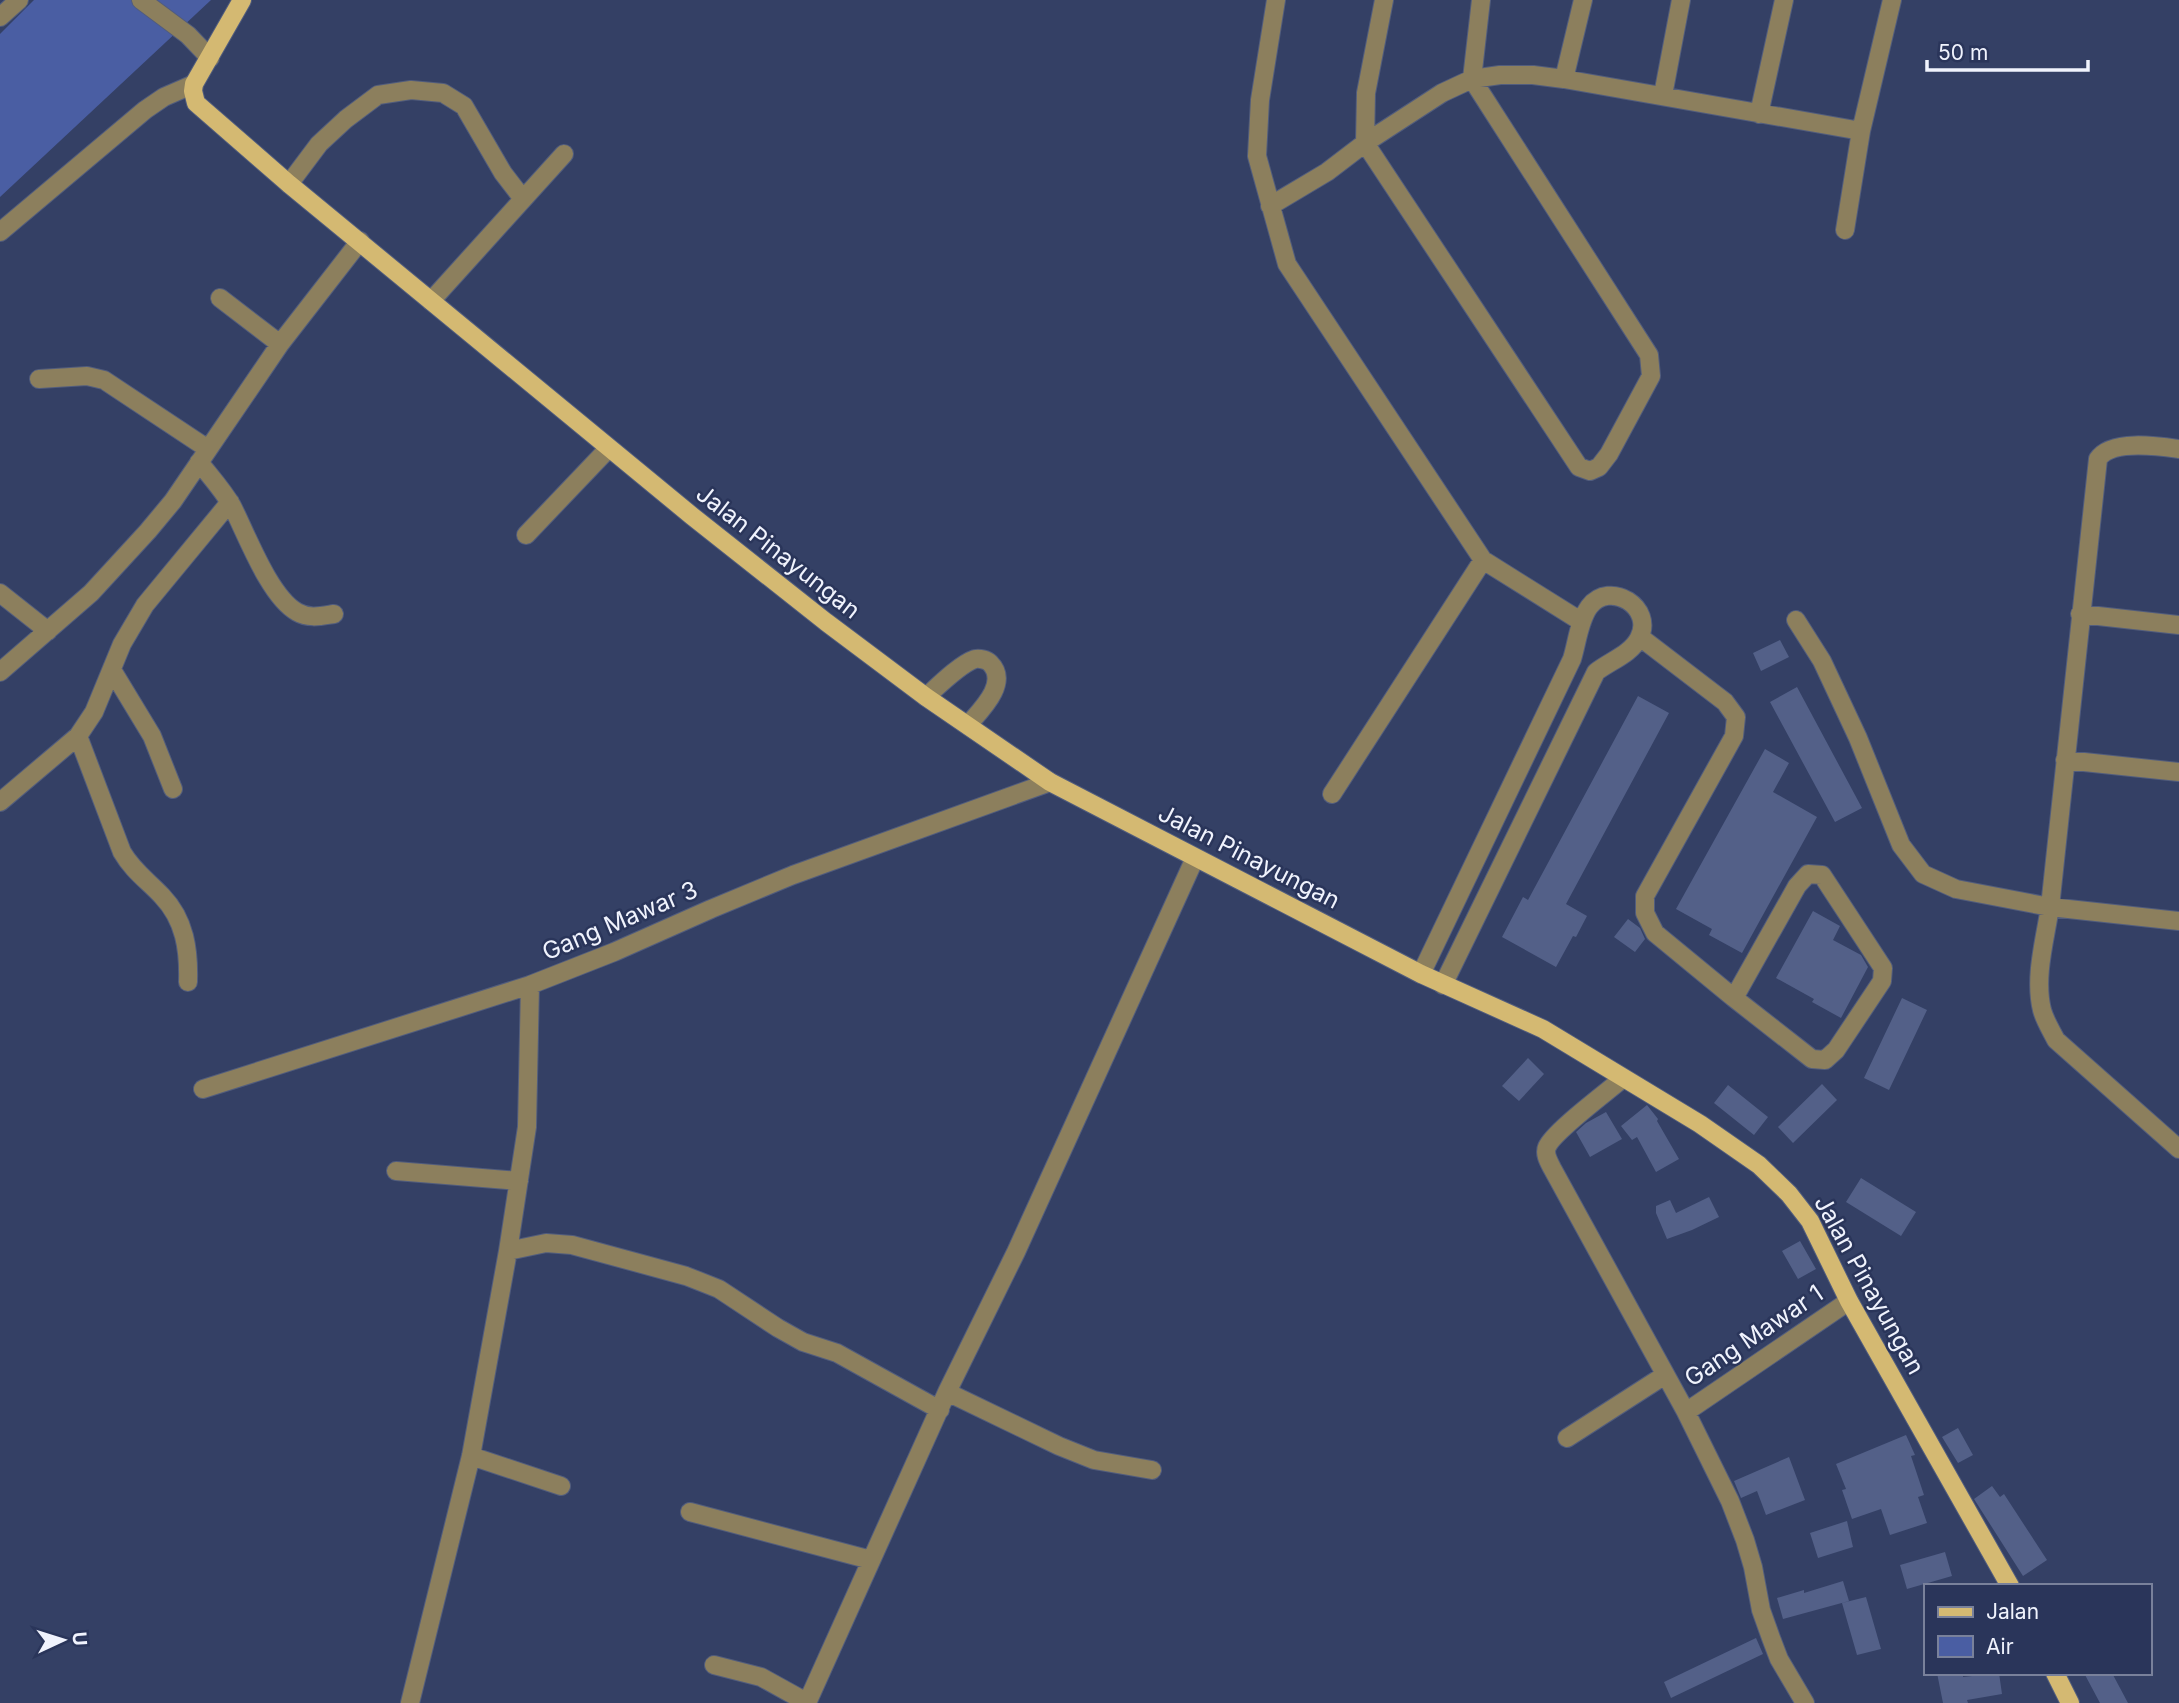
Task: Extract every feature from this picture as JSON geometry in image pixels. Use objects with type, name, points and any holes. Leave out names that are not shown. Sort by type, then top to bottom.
[{"type":"main road","points":[[194,87],[242,0]]},
{"type":"main road","name":"Jalan Pinayungan","points":[[194,87],[197,103],[289,184],[608,449],[826,622],[968,725],[1051,782],[1443,985],[1543,1029],[1700,1124],[1759,1165],[1789,1194],[1810,1221],[1849,1301],[2009,1584]]},
{"type":"main road","points":[[2056,1675],[2070,1703]]},
{"type":"street","points":[[0,17],[19,0]]},
{"type":"street","points":[[141,0],[188,35],[210,58]]},
{"type":"street","points":[[1276,0],[1260,100],[1257,156],[1287,264],[1483,560],[1582,622]]},
{"type":"street","points":[[1384,0],[1366,93],[1365,143],[1579,467],[1590,471],[1599,467],[1609,454],[1651,376],[1650,355],[1472,79],[1481,0]]},
{"type":"street","points":[[1564,79],[1583,0]]},
{"type":"street","points":[[1663,95],[1681,0]]},
{"type":"street","points":[[1759,114],[1784,0]]},
{"type":"street","points":[[1845,230],[1861,131],[1892,0]]},
{"type":"street","points":[[1270,206],[1327,172],[1365,143],[1442,93],[1472,79],[1511,75],[1564,79],[1861,131]]},
{"type":"street","points":[[0,232],[145,110],[164,97],[194,87]]},
{"type":"street","points":[[289,184],[320,144],[346,119],[379,95],[411,90],[443,93],[464,106],[503,173],[523,199]]},
{"type":"street","points":[[431,301],[564,154]]},
{"type":"street","points":[[0,672],[91,593],[120,564],[173,501],[280,344],[360,242]]},
{"type":"street","points":[[220,298],[280,344]]},
{"type":"street","points":[[39,379],[87,376],[104,380],[204,455],[274,589],[298,613],[308,616],[334,614]]},
{"type":"street","points":[[2179,449],[2148,445],[2113,448],[2101,454],[2098,460],[2050,907],[2039,976],[2046,1023],[2056,1040],[2179,1149]]},
{"type":"street","points":[[526,535],[608,449]]},
{"type":"street","points":[[0,802],[79,736],[94,712],[122,644],[145,605],[230,502]]},
{"type":"street","points":[[1332,794],[1483,560]]},
{"type":"street","points":[[0,593],[48,631]]},
{"type":"street","points":[[1422,974],[1566,674],[1589,607],[1600,598],[1614,595],[1628,599],[1638,609],[1642,623],[1640,637],[1631,649],[1596,672],[1588,686],[1443,985]]},
{"type":"street","points":[[2080,614],[2179,625]]},
{"type":"street","points":[[1796,620],[1822,662],[1858,738],[1901,845],[1923,874],[1956,889],[2050,907],[2179,921]]},
{"type":"street","points":[[1640,637],[1725,702],[1736,717],[1734,736],[1645,896],[1645,913],[1655,933],[1734,998],[1812,1059],[1825,1060],[1836,1050],[1882,981],[1883,968],[1822,875],[1808,874],[1797,886],[1734,998]]},
{"type":"street","points":[[926,696],[975,659],[983,659],[992,664],[996,673],[992,696],[968,725]]},
{"type":"street","points":[[112,670],[152,736],[173,789]]},
{"type":"street","points":[[1566,674],[1588,686]]},
{"type":"street","points":[[79,736],[122,852],[130,866],[164,898],[184,933],[189,956],[188,982]]},
{"type":"street","points":[[2065,760],[2179,772]]},
{"type":"street","name":"Gang Mawar 3","points":[[203,1089],[530,985],[793,875],[1051,782]]},
{"type":"street","points":[[714,1665],[761,1677],[808,1703],[947,1392],[1021,1240],[1195,858]]},
{"type":"street","points":[[410,1703],[471,1456],[509,1251],[527,1115],[530,985]]},
{"type":"street","points":[[1622,1079],[1573,1119],[1547,1145],[1545,1152],[1686,1412],[1730,1501],[1745,1540],[1761,1610],[1771,1639],[1779,1659],[1805,1703]]},
{"type":"street","points":[[396,1171],[519,1181]]},
{"type":"street","points":[[509,1251],[546,1243],[572,1245],[686,1276],[719,1289],[803,1342],[837,1353],[940,1410]]},
{"type":"street","name":"Gang Mawar 1","points":[[1686,1412],[1849,1301]]},
{"type":"street","points":[[1567,1438],[1665,1376]]},
{"type":"street","points":[[947,1392],[1094,1460],[1152,1470]]},
{"type":"street","points":[[471,1456],[561,1486]]},
{"type":"street","points":[[690,1512],[871,1560]]},
{"type":"water","points":[[34,0],[211,0],[0,197],[0,34]]},
{"type":"building","points":[[1780,640],[1789,657],[1761,671],[1753,653]]},
{"type":"building","points":[[1797,687],[1862,808],[1835,822],[1770,702]]},
{"type":"building","points":[[1638,696],[1669,713],[1566,904],[1587,916],[1556,967],[1502,937],[1523,897],[1528,900]]},
{"type":"building","points":[[1765,749],[1789,763],[1773,792],[1817,817],[1742,953],[1709,935],[1712,929],[1676,909]]},
{"type":"building","points":[[1813,911],[1840,926],[1833,940],[1861,955],[1868,967],[1841,1018],[1776,978]]},
{"type":"building","points":[[1628,919],[1640,928],[1645,939],[1635,952],[1614,937]]},
{"type":"building","points":[[1902,998],[1927,1010],[1889,1090],[1864,1078]]},
{"type":"building","points":[[1528,1058],[1544,1074],[1519,1101],[1502,1086]]},
{"type":"building","points":[[1822,1084],[1837,1100],[1793,1143],[1778,1127]]},
{"type":"building","points":[[1728,1085],[1768,1117],[1754,1135],[1714,1103]]},
{"type":"building","points":[[1647,1105],[1658,1119],[1679,1159],[1656,1172],[1637,1137],[1632,1140],[1621,1126]]},
{"type":"building","points":[[1606,1112],[1622,1139],[1590,1157],[1576,1132]]},
{"type":"building","points":[[1861,1178],[1916,1212],[1901,1236],[1846,1202]]},
{"type":"building","points":[[1709,1197],[1719,1217],[1667,1239],[1656,1213],[1656,1206],[1670,1200],[1676,1213]]},
{"type":"building","points":[[1800,1241],[1816,1269],[1798,1279],[1782,1251]]},
{"type":"building","points":[[1958,1428],[1973,1455],[1958,1463],[1942,1437]]},
{"type":"building","points":[[1906,1435],[1915,1455],[1911,1456],[1924,1495],[1918,1497],[1927,1523],[1890,1535],[1881,1509],[1852,1519],[1842,1490],[1846,1489],[1836,1464]]},
{"type":"building","points":[[1789,1457],[1805,1500],[1766,1515],[1757,1491],[1741,1498],[1734,1481]]},
{"type":"building","points":[[1992,1486],[2000,1497],[2004,1494],[2047,1560],[2023,1576],[1974,1499]]},
{"type":"building","points":[[1847,1521],[1853,1547],[1818,1558],[1810,1533]]},
{"type":"building","points":[[1945,1552],[1952,1576],[1907,1589],[1900,1565]]},
{"type":"building","points":[[1843,1581],[1849,1601],[1783,1619],[1777,1598]]},
{"type":"building","points":[[1866,1597],[1881,1649],[1857,1655],[1842,1603]]},
{"type":"building","points":[[1756,1638],[1763,1654],[1671,1698],[1664,1682]]},
{"type":"building","points":[[1937,1675],[1999,1675],[2002,1694],[1967,1700],[1968,1703],[1943,1703]]},
{"type":"building","points":[[2085,1675],[2113,1675],[2128,1703],[2100,1703]]}]
